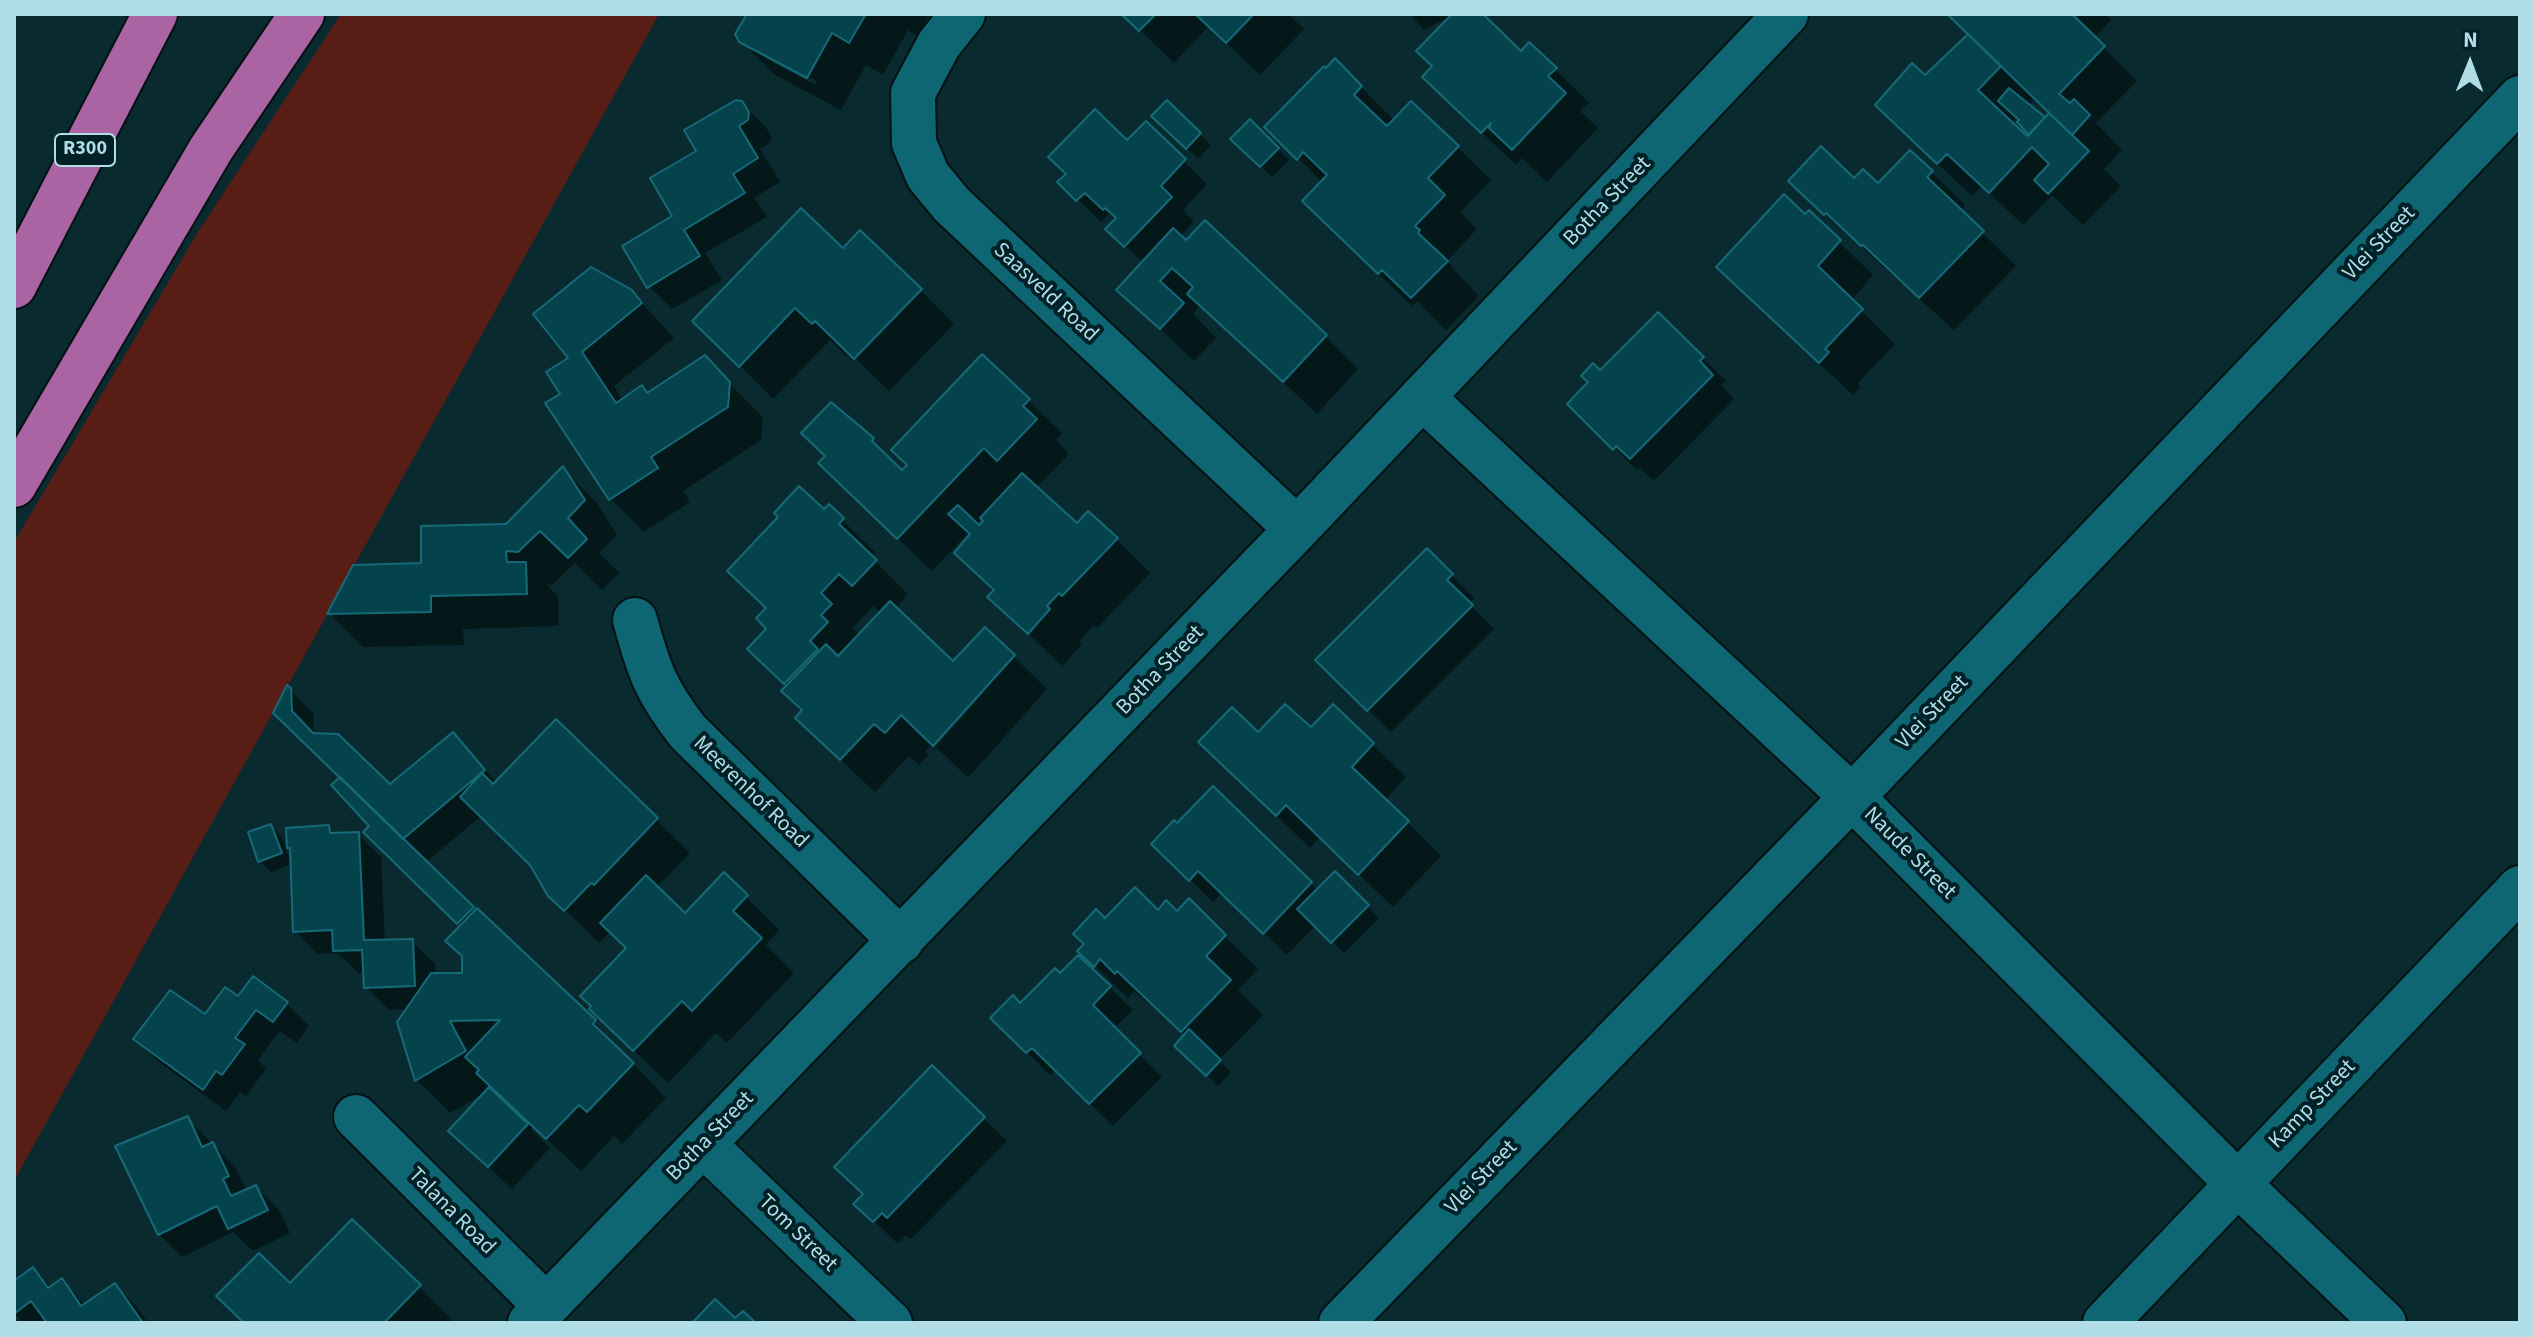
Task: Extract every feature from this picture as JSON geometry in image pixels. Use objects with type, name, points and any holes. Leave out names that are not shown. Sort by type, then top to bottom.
[{"type":"highway","name":"R300","points":[[14,286],[155,14]]},
{"type":"highway","points":[[14,485],[211,149],[302,14]]},
{"type":"street","name":"Saasveld Road","points":[[963,14],[939,44],[913,93],[914,143],[928,176],[952,205],[1297,529]]},
{"type":"street","name":"Botha Street","points":[[538,1314],[1297,529],[1772,19]]},
{"type":"street","name":"Vlei Street","points":[[1341,1323],[1852,797],[2520,98]]},
{"type":"street","name":"Naude Street","points":[[1422,397],[1852,797],[2238,1184],[2384,1323]]},
{"type":"street","name":"Meerenhof Road","points":[[635,620],[648,670],[663,700],[688,732],[901,941]]},
{"type":"street","name":"Kamp Street","points":[[2105,1323],[2520,888]]},
{"type":"street","name":"Talana Road","points":[[356,1117],[538,1314]]},
{"type":"street","name":"Tom Street","points":[[703,1144],[890,1323]]},
{"type":"shaded area","points":[[341,14],[659,14],[14,1181],[14,542],[198,232]]},
{"type":"building","points":[[747,14],[866,14],[849,43],[832,33],[807,78],[739,42],[735,34]]},
{"type":"building","points":[[1121,14],[1156,14],[1139,31]]},
{"type":"building","points":[[1195,14],[1254,14],[1226,43]]},
{"type":"building","points":[[1452,14],[1483,14],[1521,51],[1529,42],[1557,68],[1548,76],[1566,93],[1512,150],[1489,128],[1491,123],[1481,133],[1422,77],[1432,66],[1416,51]]},
{"type":"building","points":[[1947,14],[2072,14],[2105,46],[2059,94],[2070,103],[2074,99],[2090,115],[2072,135]]},
{"type":"building","points":[[1968,34],[2001,66],[1978,90],[2027,136],[2049,113],[2089,151],[2048,194],[2034,180],[2049,164],[2032,147],[1989,193],[1947,154],[1937,164],[1875,105],[1912,63],[1925,75]]},
{"type":"building","points":[[1335,58],[1362,86],[1354,95],[1387,126],[1411,101],[1459,146],[1428,178],[1445,195],[1415,226],[1420,230],[1418,233],[1448,261],[1411,298],[1382,270],[1378,274],[1302,201],[1327,175],[1303,152],[1297,160],[1264,127]]},
{"type":"building","points":[[2009,88],[2045,117],[2029,135],[2017,122],[2019,120],[1998,101]]},
{"type":"building","points":[[736,100],[742,101],[749,112],[748,120],[739,126],[758,158],[733,174],[745,193],[684,230],[700,256],[647,288],[622,246],[672,216],[650,178],[696,151],[684,130]]},
{"type":"building","points":[[1167,100],[1201,133],[1186,149],[1151,116]]},
{"type":"building","points":[[1095,109],[1127,140],[1146,121],[1186,159],[1161,186],[1172,197],[1124,247],[1105,229],[1116,218],[1085,193],[1076,201],[1057,182],[1066,174],[1048,157]]},
{"type":"building","points":[[1250,119],[1279,148],[1260,167],[1230,139]]},
{"type":"building","points":[[1821,146],[1854,178],[1863,169],[1878,183],[1910,150],[1933,171],[1927,177],[1984,231],[1919,298],[1788,181]]},
{"type":"building","points":[[1784,194],[1805,214],[1809,210],[1841,240],[1818,266],[1863,309],[1825,349],[1829,352],[1819,363],[1716,267]]},
{"type":"building","points":[[801,208],[843,248],[860,230],[922,289],[854,359],[815,321],[812,324],[795,308],[739,367],[692,321]]},
{"type":"building","points":[[1205,220],[1327,335],[1283,382],[1187,294],[1193,287],[1172,268],[1160,281],[1184,303],[1160,329],[1116,290],[1173,228],[1186,240]]},
{"type":"building","points":[[591,267],[632,290],[642,303],[582,352],[616,403],[642,385],[647,393],[705,355],[730,382],[728,407],[651,457],[658,468],[609,500],[545,403],[560,394],[546,372],[568,358],[533,314]]},
{"type":"building","points":[[1658,312],[1704,357],[1700,361],[1713,375],[1630,459],[1616,446],[1613,450],[1567,404],[1588,382],[1581,376],[1593,363],[1600,370]]},
{"type":"building","points":[[982,354],[1030,399],[1023,406],[1037,419],[997,461],[984,448],[897,539],[818,463],[825,456],[801,433],[831,402],[874,438],[872,441],[902,470],[907,465],[891,450]]},
{"type":"building","points":[[563,466],[585,500],[568,518],[587,539],[568,558],[540,531],[518,552],[506,551],[507,562],[526,562],[527,594],[431,596],[431,612],[327,614],[353,565],[421,563],[421,526],[506,524]]},
{"type":"building","points":[[1022,473],[1077,523],[1088,511],[1118,538],[1062,596],[1059,593],[1047,606],[1050,609],[1028,634],[987,597],[994,590],[954,553],[970,534],[948,514],[958,505],[979,525],[983,521],[980,518]]},
{"type":"building","points":[[799,486],[824,509],[829,504],[844,518],[839,524],[877,560],[852,586],[839,574],[821,593],[832,604],[821,615],[828,622],[810,641],[818,649],[784,684],[747,649],[766,629],[756,618],[766,608],[727,571],[778,517],[774,513]]},
{"type":"building","points":[[1427,548],[1453,574],[1447,580],[1473,605],[1367,711],[1315,660]]},
{"type":"building","points":[[890,601],[953,661],[985,627],[1015,655],[933,746],[901,715],[885,733],[874,724],[840,760],[795,718],[802,710],[781,691],[826,644],[838,656]]},
{"type":"building","points":[[287,685],[291,688],[292,711],[313,733],[338,734],[390,784],[453,732],[485,770],[403,839],[273,713]]},
{"type":"building","points":[[1285,704],[1311,727],[1333,704],[1374,743],[1352,767],[1409,821],[1358,875],[1286,805],[1276,816],[1198,742],[1232,707],[1258,732]]},
{"type":"building","points":[[556,719],[658,818],[594,885],[591,883],[564,911],[548,896],[530,865],[460,797],[482,773],[493,784]]},
{"type":"building","points":[[340,777],[474,907],[457,924],[363,832],[369,826],[331,785]]},
{"type":"building","points":[[1213,786],[1312,882],[1263,934],[1198,871],[1189,881],[1151,844],[1174,820],[1177,823]]},
{"type":"building","points":[[271,824],[282,853],[258,862],[248,832]]},
{"type":"building","points":[[329,825],[330,833],[359,832],[364,940],[413,939],[415,986],[364,988],[362,950],[333,951],[332,930],[293,932],[290,848],[287,848],[286,828]]},
{"type":"building","points":[[1335,871],[1369,905],[1331,943],[1297,909]]},
{"type":"building","points":[[724,872],[748,895],[733,911],[762,938],[692,1011],[682,1001],[633,1051],[589,1009],[591,1006],[580,996],[626,948],[600,923],[646,875],[685,913]]},
{"type":"building","points":[[1135,887],[1158,910],[1166,900],[1177,911],[1189,898],[1226,935],[1206,956],[1231,980],[1181,1032],[1117,971],[1115,974],[1100,959],[1094,967],[1077,951],[1084,944],[1073,934],[1096,909],[1105,918]]},
{"type":"building","points":[[477,908],[596,1020],[593,1024],[634,1063],[587,1112],[579,1105],[546,1139],[476,1073],[479,1070],[465,1057],[500,1020],[450,1021],[466,1051],[415,1081],[397,1022],[431,973],[462,973],[462,956],[445,941]]},
{"type":"building","points":[[1078,955],[1111,986],[1093,1005],[1141,1053],[1089,1104],[1032,1048],[1026,1053],[990,1018],[1013,995],[1020,1003],[1055,968],[1060,973]]},
{"type":"building","points":[[253,976],[288,1002],[273,1022],[256,1010],[235,1038],[245,1044],[222,1075],[216,1071],[203,1090],[133,1039],[170,990],[205,1014],[225,987],[238,996]]},
{"type":"building","points":[[1189,1029],[1221,1060],[1206,1076],[1174,1046]]},
{"type":"building","points":[[932,1065],[985,1117],[887,1218],[882,1213],[873,1222],[853,1204],[863,1194],[834,1167]]},
{"type":"building","points":[[489,1087],[528,1124],[488,1167],[448,1131]]},
{"type":"building","points":[[188,1116],[202,1147],[213,1142],[229,1176],[223,1179],[231,1196],[256,1185],[268,1210],[228,1229],[217,1206],[158,1235],[115,1146]]},
{"type":"building","points":[[352,1219],[421,1285],[384,1323],[244,1323],[216,1296],[259,1253],[290,1283]]},
{"type":"building","points":[[33,1267],[48,1288],[62,1278],[81,1306],[115,1283],[143,1323],[47,1323],[31,1301],[14,1314],[14,1281]]},
{"type":"building","points":[[715,1299],[735,1318],[743,1311],[756,1323],[692,1323]]}]
